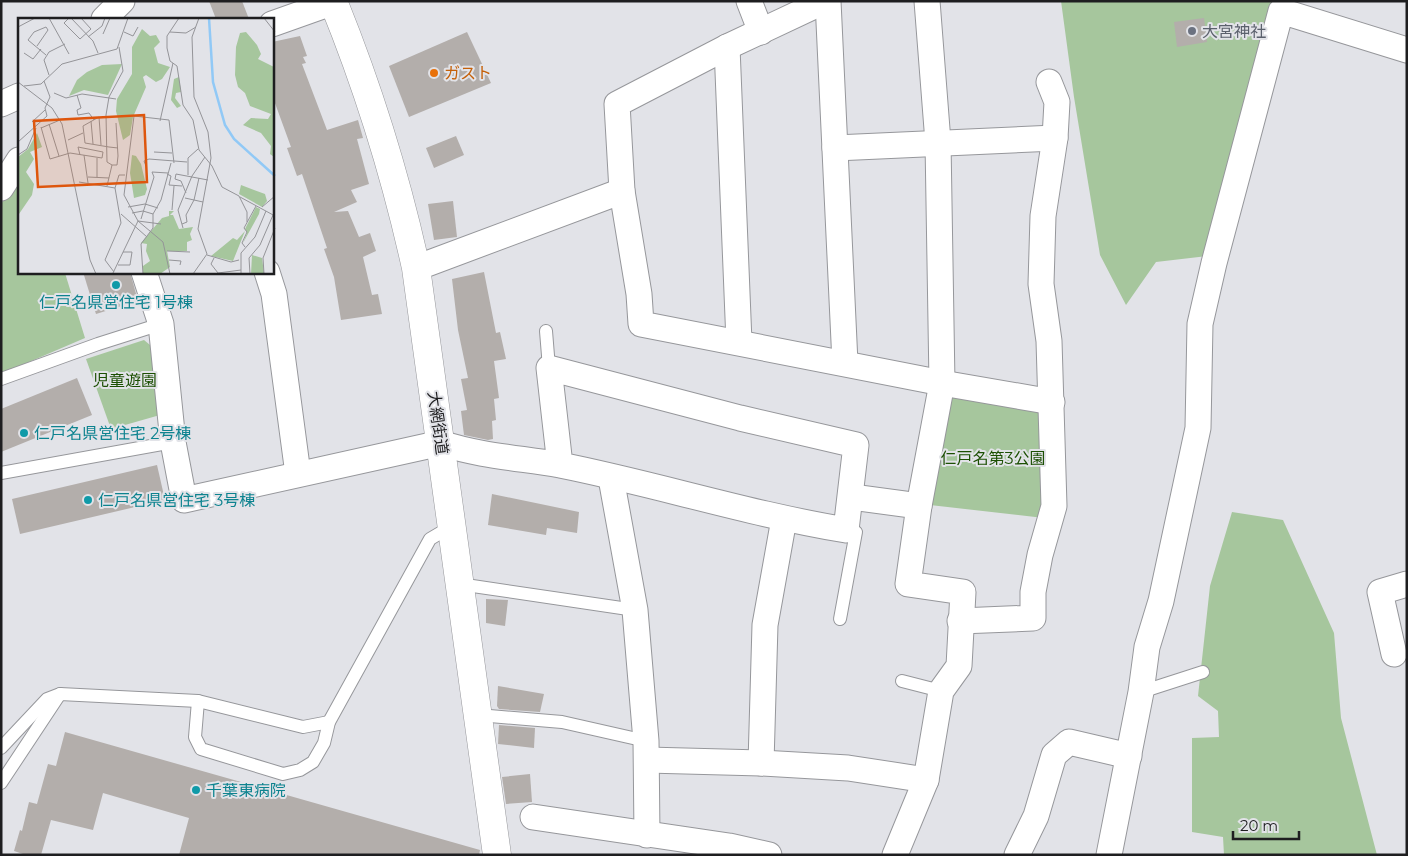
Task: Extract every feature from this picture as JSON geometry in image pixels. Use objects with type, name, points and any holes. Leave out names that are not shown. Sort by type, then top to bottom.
[{"type":"main road","name":"大網街道","points":[[333,2],[363,79],[394,181],[416,268],[497,855]]},
{"type":"street","points":[[105,18],[122,1]]},
{"type":"street","points":[[749,1],[761,32]]},
{"type":"street","points":[[845,363],[826,1],[727,47],[617,104],[622,192],[639,294],[641,324],[942,383],[1052,402]]},
{"type":"street","points":[[895,855],[926,780],[941,691],[959,666],[963,592],[908,584],[919,506],[942,383],[938,142],[928,1]]},
{"type":"street","points":[[274,23],[333,2]]},
{"type":"street","points":[[1109,855],[1141,692],[1147,647],[1161,601],[1198,428],[1200,324],[1214,263],[1281,11],[1407,50]]},
{"type":"street","points":[[727,47],[739,342]]},
{"type":"street","points":[[960,621],[1033,618],[1033,592],[1040,555],[1054,506],[1049,341],[1041,284],[1043,216],[1055,138],[1057,102],[1048,82]]},
{"type":"street","points":[[1,104],[18,96]]},
{"type":"street","points":[[835,148],[1055,138]]},
{"type":"street","points":[[1,188],[18,162]]},
{"type":"street","points":[[416,268],[622,192]]},
{"type":"street","points":[[145,274],[160,324],[173,442],[184,500],[441,443],[463,450],[560,465],[784,519],[846,530],[852,497],[856,445],[740,418],[549,368],[560,465]]},
{"type":"street","points":[[268,274],[274,294],[298,474]]},
{"type":"street","points":[[611,478],[635,610],[646,750],[647,835]]},
{"type":"street","points":[[852,497],[919,506]]},
{"type":"street","points":[[761,763],[765,625],[784,519]]},
{"type":"street","points":[[1394,654],[1380,592],[1407,584]]},
{"type":"street","points":[[1017,855],[1036,816],[1054,755],[1069,742],[1129,756]]},
{"type":"street","points":[[646,750],[761,763],[848,768],[926,780]]},
{"type":"street","points":[[533,817],[729,846],[769,855]]},
{"type":"lane","points":[[1,379],[160,324]]},
{"type":"lane","points":[[546,332],[549,368]]},
{"type":"lane","points":[[1,473],[173,442]]},
{"type":"lane","points":[[198,701],[195,737],[202,749],[283,774],[300,770],[313,762],[324,743],[329,722],[430,539],[452,526]]},
{"type":"lane","points":[[840,619],[856,532],[846,530]]},
{"type":"lane","points":[[459,584],[635,610]]},
{"type":"lane","points":[[1141,692],[1203,672]]},
{"type":"lane","points":[[902,681],[941,691]]},
{"type":"lane","points":[[1,748],[47,699],[60,694],[198,701],[303,726],[329,722]]},
{"type":"lane","points":[[1,783],[60,694]]},
{"type":"lane","points":[[478,715],[562,722],[646,750]]},
{"type":"green space","points":[[1061,1],[1278,1],[1216,255],[1156,262],[1126,305],[1100,255],[1074,97]]},
{"type":"green space","points":[[18,179],[18,274],[65,274],[85,338],[1,374],[1,204]]},
{"type":"green space","name":"児童遊園","points":[[144,340],[150,345],[160,415],[111,429],[86,359]]},
{"type":"green space","name":"仁戸名第3公園","points":[[951,397],[1041,413],[1044,518],[930,505]]},
{"type":"green space","points":[[1232,512],[1283,520],[1334,633],[1341,718],[1377,855],[1224,855],[1223,837],[1192,832],[1192,738],[1219,737],[1218,711],[1198,696],[1210,586]]},
{"type":"building","points":[[209,1],[242,1],[249,18],[216,18]]},
{"type":"building","points":[[1204,18],[1207,42],[1177,47],[1174,22]]},
{"type":"building","points":[[467,32],[491,83],[409,117],[389,66]]},
{"type":"building","points":[[300,36],[307,56],[303,57],[306,63],[302,64],[327,130],[358,120],[363,138],[357,139],[369,184],[351,190],[357,202],[334,212],[348,211],[359,237],[370,233],[376,251],[363,257],[372,295],[378,294],[382,314],[341,320],[334,277],[324,249],[327,248],[302,174],[297,176],[287,148],[291,147],[274,100],[274,42]]},
{"type":"building","points":[[456,136],[464,155],[434,168],[426,148]]},
{"type":"building","points":[[453,201],[457,237],[434,240],[428,204]]},
{"type":"building","points":[[484,272],[496,333],[500,332],[506,359],[494,361],[499,398],[494,399],[496,420],[492,421],[493,439],[488,440],[464,435],[461,411],[467,410],[461,379],[468,378],[458,330],[452,279]]},
{"type":"building","name":"仁戸名県営住宅 1号棟","points":[[84,274],[131,274],[138,301],[96,314]]},
{"type":"building","name":"仁戸名県営住宅 2号棟","points":[[77,378],[92,415],[1,452],[1,409]]},
{"type":"building","name":"仁戸名県営住宅 3号棟","points":[[157,465],[165,500],[20,534],[12,499]]},
{"type":"building","points":[[492,494],[579,512],[577,533],[547,528],[546,535],[488,525]]},
{"type":"building","points":[[486,599],[508,600],[505,626],[486,623]]},
{"type":"building","points":[[498,686],[544,694],[540,712],[499,709],[497,706]]},
{"type":"building","points":[[499,725],[535,728],[534,748],[498,744]]},
{"type":"building","name":"千葉東病院","points":[[65,732],[480,850],[479,855],[179,855],[189,818],[103,793],[93,830],[51,820],[41,855],[26,855],[14,851],[20,830],[22,831],[29,802],[37,804],[48,764],[56,766]]},
{"type":"building","points":[[530,774],[532,802],[506,804],[502,777]]},
{"type":"place","name":"大宮神社","points":[[1192,31]]},
{"type":"place","name":"ガスト","points":[[434,73]]},
{"type":"place","name":"仁戸名県営住宅 1号棟","points":[[116,285]]},
{"type":"place","name":"仁戸名県営住宅 2号棟","points":[[24,433]]},
{"type":"place","name":"仁戸名県営住宅 3号棟","points":[[88,500]]},
{"type":"place","name":"千葉東病院","points":[[196,790]]}]
